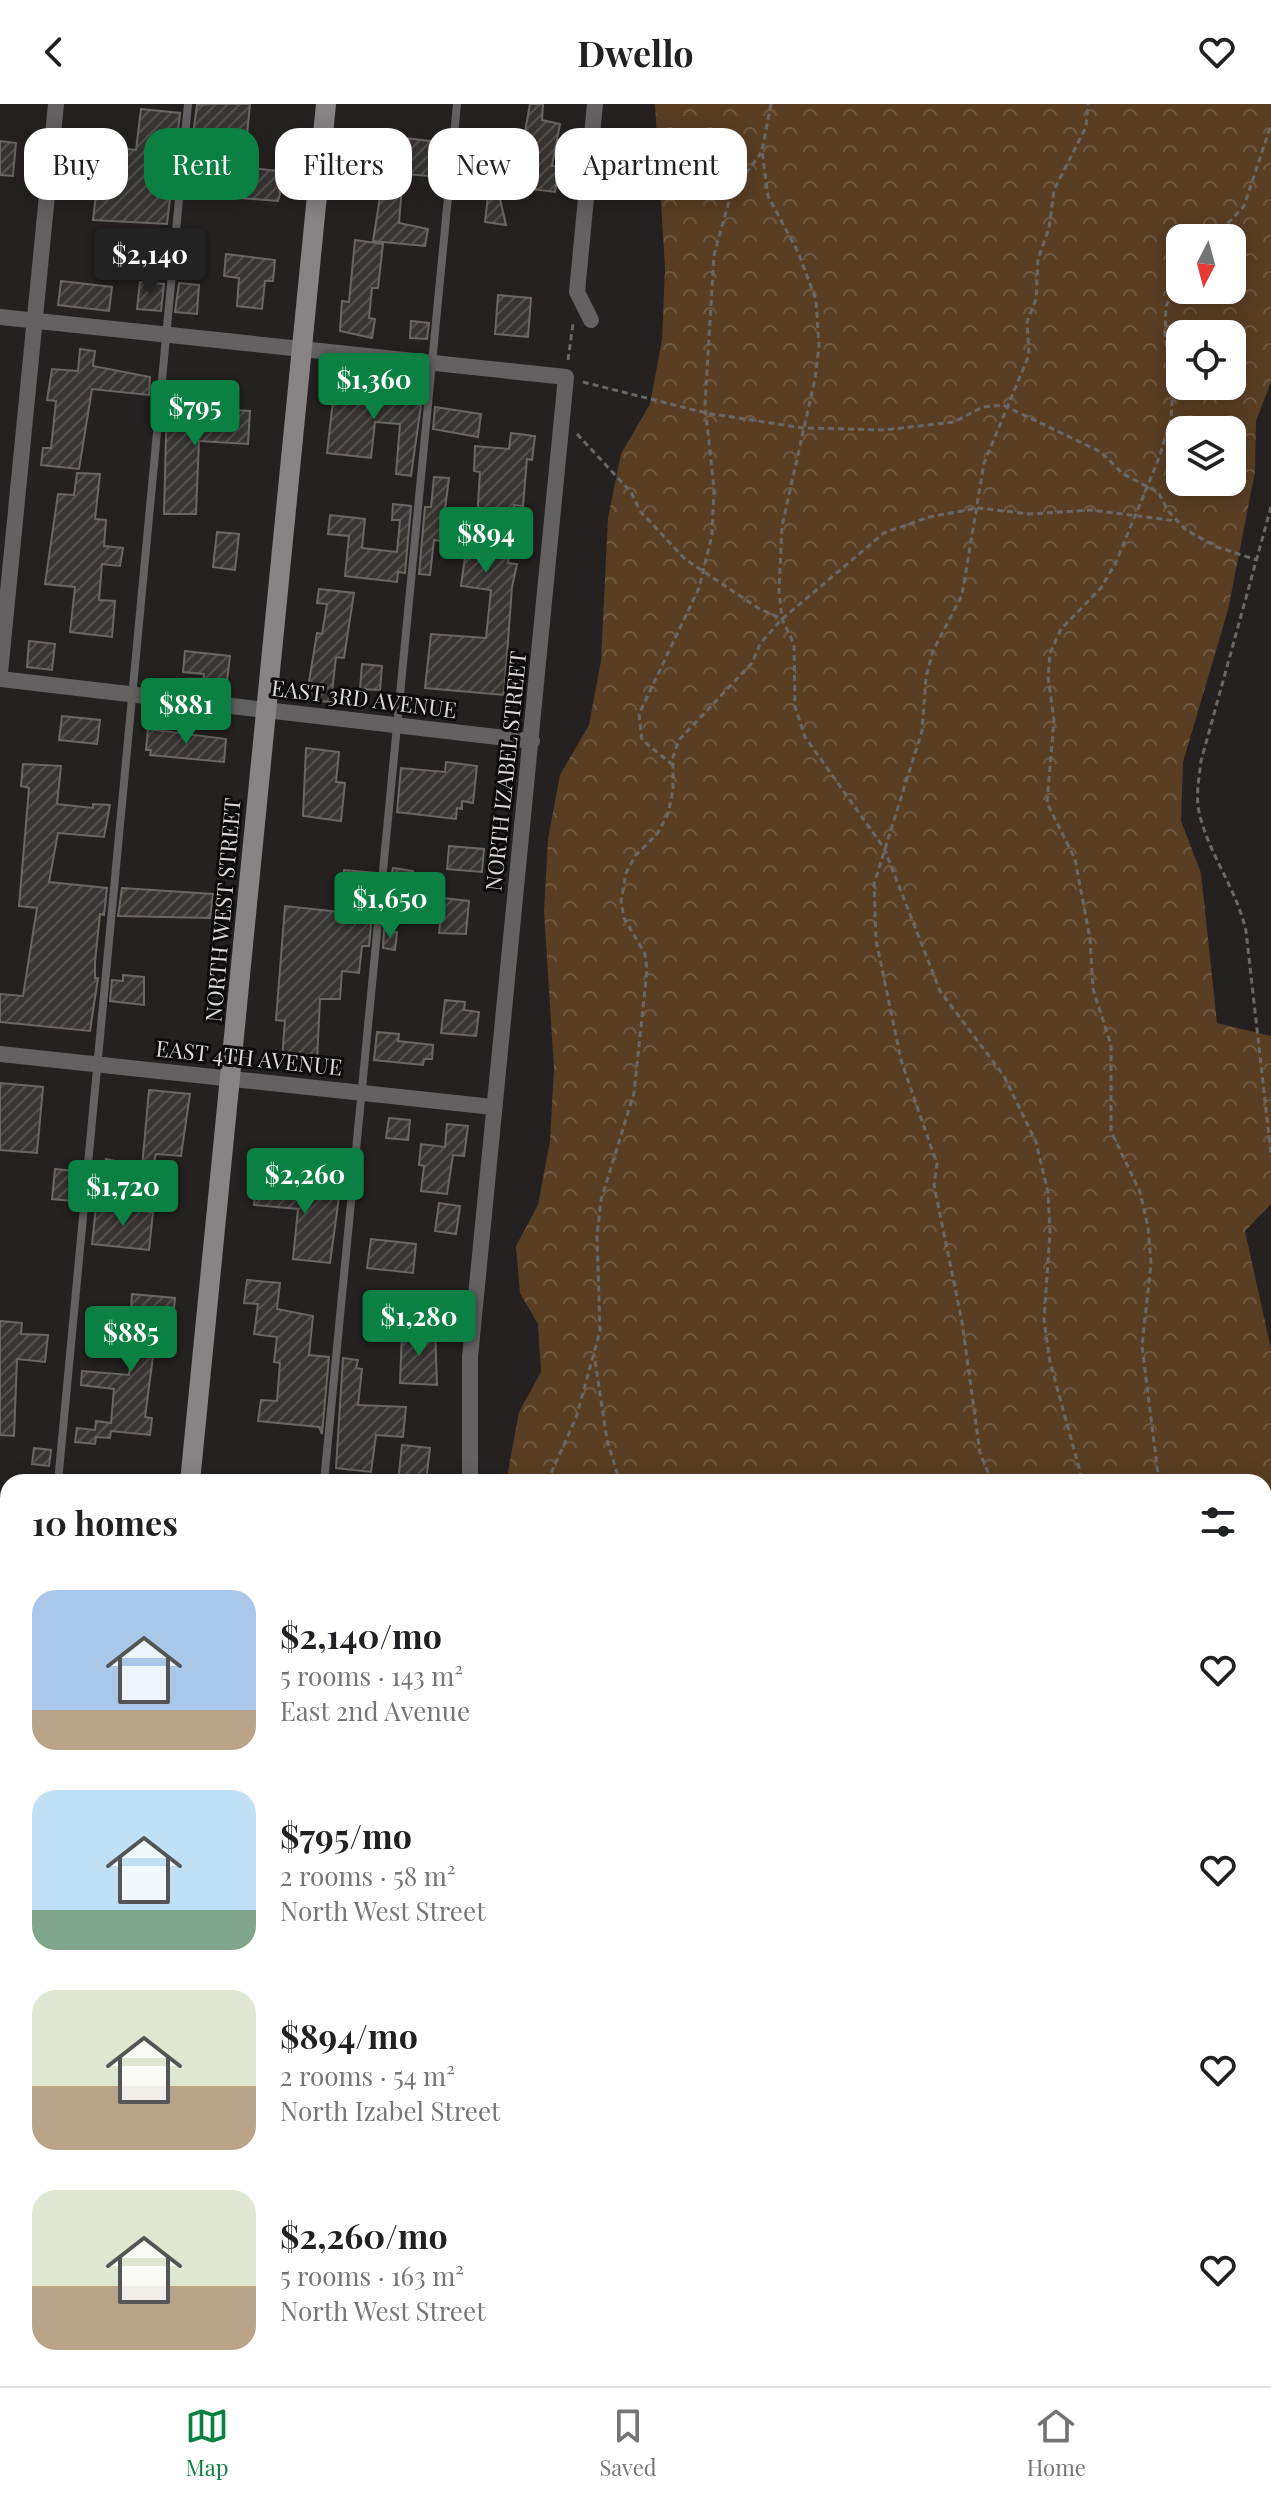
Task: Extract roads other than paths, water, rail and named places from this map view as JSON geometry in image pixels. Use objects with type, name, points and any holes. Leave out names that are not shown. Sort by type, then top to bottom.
[{"type":"street","points":[[0,676],[56,104]]},
{"type":"street","name":"NORTH WEST STREET","points":[[191,1474],[326,104]]},
{"type":"street","points":[[591,320],[577,292],[595,104]]},
{"type":"street","points":[[0,317],[432,362]]},
{"type":"street","name":"NORTH IZABEL STREET","points":[[432,362],[566,377],[470,1357],[470,1474]]},
{"type":"street","name":"EAST 3RD AVENUE","points":[[0,676],[131,696],[532,741]]},
{"type":"street","name":"EAST 4TH AVENUE","points":[[0,1054],[493,1107]]},
{"type":"lane","points":[[59,1474],[188,104]]},
{"type":"lane","points":[[325,1474],[457,104]]}]
